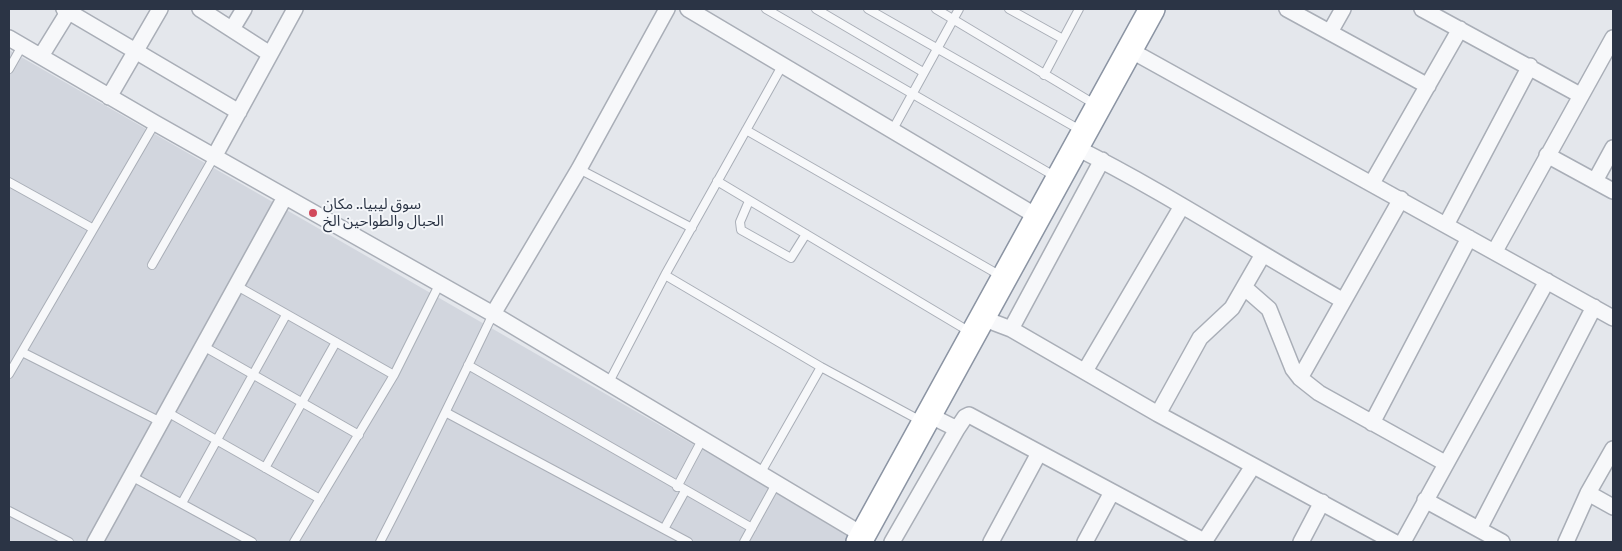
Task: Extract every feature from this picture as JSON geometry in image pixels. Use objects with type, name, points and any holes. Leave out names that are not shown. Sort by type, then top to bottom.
[{"type":"highway","points":[[861,539],[925,418],[978,326],[1152,9]]},
{"type":"street","points":[[110,97],[160,9]]},
{"type":"street","points":[[200,9],[270,54]]},
{"type":"street","points":[[232,29],[244,9]]},
{"type":"street","points":[[214,157],[295,9]]},
{"type":"street","points":[[493,314],[579,169],[667,9]]},
{"type":"street","points":[[688,9],[706,13],[782,66],[1038,217]]},
{"type":"street","points":[[1287,9],[1428,86]]},
{"type":"street","points":[[1330,32],[1343,9]]},
{"type":"street","points":[[1422,9],[1530,66],[1580,95]]},
{"type":"street","points":[[41,56],[68,10],[239,112]]},
{"type":"street","points":[[1372,183],[1460,29]]},
{"type":"street","points":[[9,38],[214,157],[493,314],[608,385],[760,474],[861,539]]},
{"type":"street","points":[[1495,251],[1613,38]]},
{"type":"street","points":[[1130,50],[1613,318]]},
{"type":"street","points":[[1446,225],[1530,66]]},
{"type":"street","points":[[1079,139],[1102,160],[1182,206],[1262,256],[1342,300]]},
{"type":"street","points":[[1596,181],[1613,148]]},
{"type":"street","points":[[1547,156],[1613,191]]},
{"type":"street","points":[[1011,329],[1102,160]]},
{"type":"street","points":[[95,542],[285,197]]},
{"type":"street","points":[[1300,378],[1342,300],[1401,199]]},
{"type":"street","points":[[1085,371],[1182,206]]},
{"type":"street","points":[[1372,423],[1469,238]]},
{"type":"street","points":[[1158,414],[1200,338],[1232,308],[1246,288],[1262,256]]},
{"type":"street","points":[[1403,542],[1547,281]]},
{"type":"street","points":[[1246,288],[1269,309],[1293,369],[1300,378],[1319,393],[1445,463]]},
{"type":"street","points":[[1479,529],[1594,307]]},
{"type":"street","points":[[978,326],[1011,329],[1158,414],[1394,542]]},
{"type":"street","points":[[892,542],[957,429],[965,417],[969,415],[1204,542],[1253,466]]},
{"type":"street","points":[[925,418],[957,429]]},
{"type":"street","points":[[1566,542],[1588,493],[1613,449]]},
{"type":"street","points":[[991,542],[1039,453]]},
{"type":"street","points":[[1085,542],[1112,492]]},
{"type":"street","points":[[1588,493],[1613,507]]},
{"type":"street","points":[[1425,500],[1502,542]]},
{"type":"street","points":[[1301,542],[1322,502]]},
{"type":"lane","points":[[766,9],[1059,179]]},
{"type":"lane","points":[[816,9],[923,72]]},
{"type":"lane","points":[[868,9],[936,49],[1079,139]]},
{"type":"lane","points":[[936,9],[1098,106]]},
{"type":"lane","points":[[892,131],[959,9]]},
{"type":"lane","points":[[1009,9],[1062,39]]},
{"type":"lane","points":[[1044,75],[1079,9]]},
{"type":"lane","points":[[9,69],[22,46]]},
{"type":"lane","points":[[608,385],[717,181],[782,66]]},
{"type":"lane","points":[[9,374],[92,228],[155,123]]},
{"type":"lane","points":[[746,130],[1004,278]]},
{"type":"lane","points":[[152,265],[214,157]]},
{"type":"lane","points":[[579,169],[692,228]]},
{"type":"lane","points":[[717,181],[806,234],[978,326]]},
{"type":"lane","points":[[9,182],[92,228]]},
{"type":"lane","points":[[750,201],[740,222],[742,230],[791,258],[806,234]]},
{"type":"lane","points":[[666,275],[821,367],[925,418]]},
{"type":"lane","points":[[294,542],[394,376],[439,284]]},
{"type":"lane","points":[[237,286],[394,376]]},
{"type":"lane","points":[[380,542],[447,413],[493,314]]},
{"type":"lane","points":[[182,503],[286,315]]},
{"type":"lane","points":[[265,468],[300,402],[336,342]]},
{"type":"lane","points":[[203,346],[359,435]]},
{"type":"lane","points":[[22,352],[217,440],[320,499]]},
{"type":"lane","points":[[468,365],[681,489],[752,528]]},
{"type":"lane","points":[[760,474],[821,367]]},
{"type":"lane","points":[[447,413],[688,542]]},
{"type":"lane","points":[[664,529],[702,440]]},
{"type":"lane","points":[[132,476],[252,542]]},
{"type":"lane","points":[[744,542],[776,484]]},
{"type":"lane","points":[[9,511],[69,542]]},
{"type":"shaded area","points":[[9,50],[852,536],[848,542],[9,542]]},
{"type":"place","name":"سوق ليبيا.. مكان الحبال والطواحين الخ","points":[[313,213]]}]
